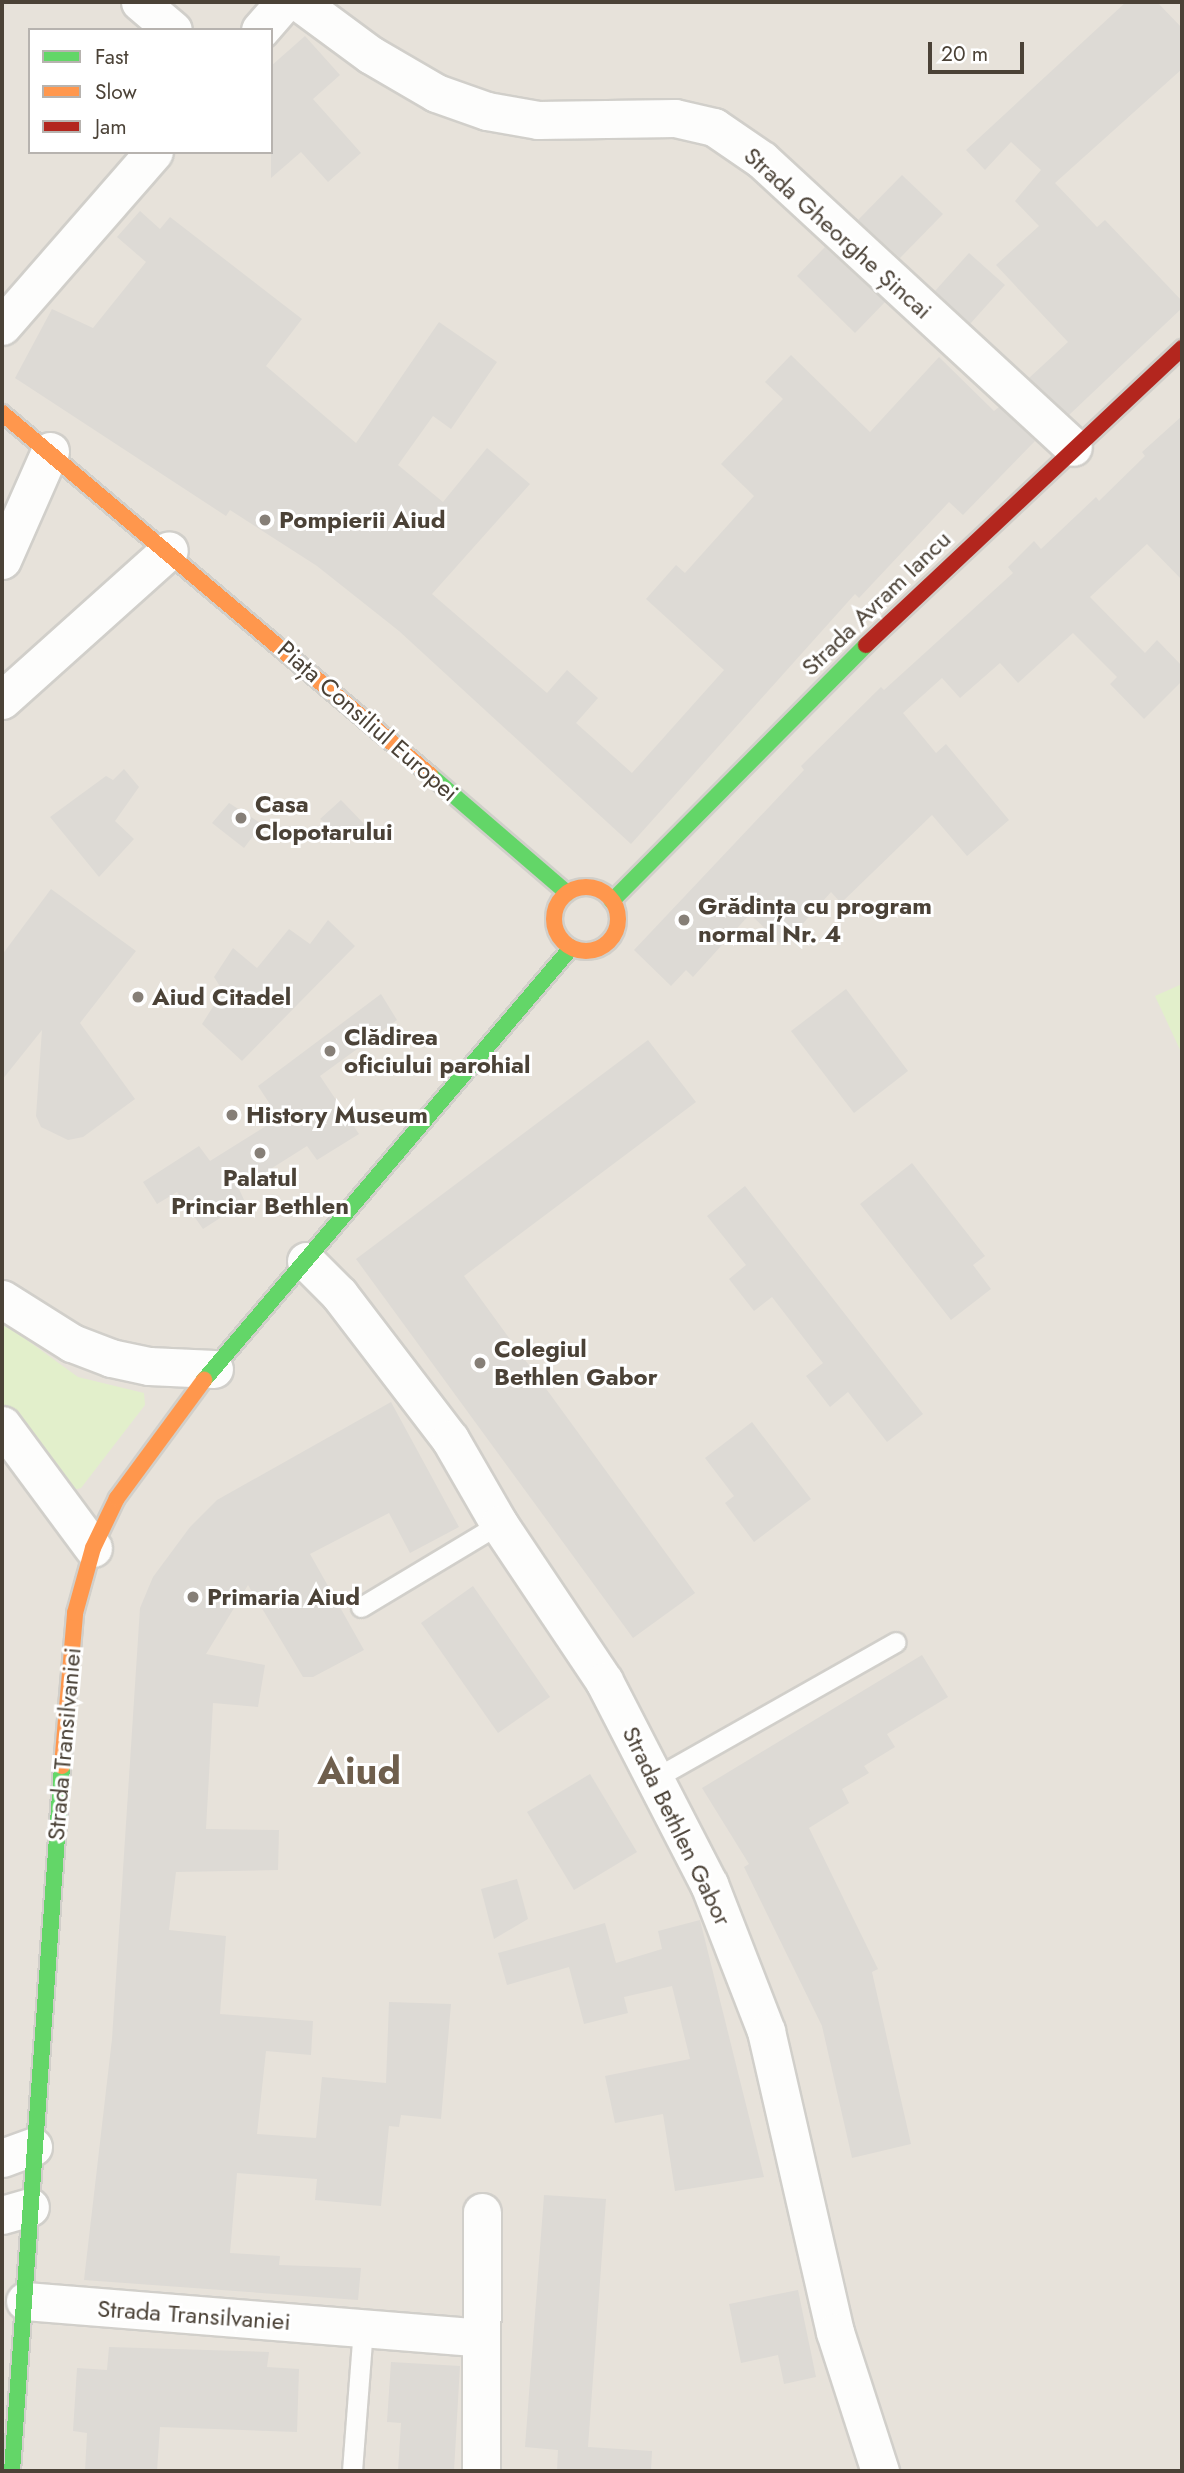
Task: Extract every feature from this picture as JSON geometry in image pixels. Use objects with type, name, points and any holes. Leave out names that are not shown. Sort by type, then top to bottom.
[{"type":"main road","name":"Strada Avram Iancu","points":[[612,901],[920,590],[1182,348]]},
{"type":"main road","name":"Piața Consiliul Europei","points":[[2,413],[169,550],[567,894]]},
{"type":"main road","points":[[596,889],[612,901],[618,921],[610,940],[592,951],[571,948],[562,941],[554,922],[567,894],[596,889]]},
{"type":"main road","points":[[306,1261],[571,948]]},
{"type":"main road","name":"Strada Transilvaniei","points":[[12,2471],[25,2301],[16,2211],[18,2152],[75,1613],[93,1548],[139,1464],[214,1369],[306,1261]]},
{"type":"street","points":[[140,2],[171,28]]},
{"type":"street","points":[[262,28],[284,2]]},
{"type":"street","name":"Strada Gheorghe Șincai","points":[[299,2],[371,55],[436,93],[487,111],[538,120],[676,118],[714,127],[762,160],[1073,447]]},
{"type":"street","points":[[2,326],[152,154]]},
{"type":"street","points":[[2,560],[13,507],[50,452]]},
{"type":"street","points":[[2,700],[169,550]]},
{"type":"street","name":"Strada Bethlen Gabor","points":[[306,1261],[339,1294],[450,1439],[499,1524],[604,1681],[657,1777],[709,1884],[766,2031],[835,2332],[880,2471]]},
{"type":"street","points":[[2,1299],[72,1343],[111,1358],[149,1366],[214,1369]]},
{"type":"street","points":[[2,1425],[93,1548]]},
{"type":"street","points":[[481,2471],[482,2212]]},
{"type":"street","name":"Strada Transilvaniei","points":[[25,2301],[480,2338]]},
{"type":"lane","points":[[361,1607],[499,1524]]},
{"type":"lane","points":[[657,1777],[896,1642]]},
{"type":"lane","points":[[352,2471],[363,2328]]},
{"type":"shaded area","points":[[2,2],[1182,2],[1182,2471],[2,2471]]},
{"type":"green space","points":[[1182,984],[1182,1054],[1155,996]]},
{"type":"green space","points":[[2,1322],[78,1377],[144,1393],[145,1405],[81,1488],[73,1490],[53,1480],[2,1405]]},
{"type":"building","points":[[1126,2],[1157,2],[1182,28],[1182,69],[1055,183],[1097,227],[1105,220],[1182,301],[1182,308],[1069,415],[1029,378],[1068,342],[996,265],[1039,226],[1015,201],[1041,170],[1011,142],[985,170],[966,150]]},
{"type":"building","points":[[305,36],[340,75],[313,99],[361,153],[328,182],[301,152],[271,178],[273,64]]},
{"type":"building","points":[[902,175],[943,214],[900,258],[858,220]]},
{"type":"building","points":[[140,211],[160,229],[170,217],[302,319],[266,366],[356,443],[439,322],[497,362],[451,429],[433,416],[398,465],[443,502],[487,448],[530,484],[432,594],[547,693],[567,670],[598,698],[576,723],[632,773],[724,670],[646,599],[676,565],[685,573],[754,496],[721,464],[783,399],[765,382],[791,355],[870,432],[939,357],[994,411],[999,407],[1035,441],[963,515],[949,502],[859,598],[855,594],[631,844],[399,631],[317,566],[230,510],[226,516],[15,378],[52,309],[93,328],[146,262],[117,237]]},
{"type":"building","points":[[825,247],[885,302],[855,333],[797,276]]},
{"type":"building","points":[[969,253],[1005,285],[970,324],[935,291]]},
{"type":"building","points":[[1182,416],[1182,580],[1147,544],[1090,597],[1145,653],[1157,640],[1182,666],[1182,681],[1144,719],[1110,684],[1117,677],[1073,633],[1018,683],[1000,663],[960,698],[942,678],[903,713],[936,753],[946,744],[1009,820],[967,856],[932,815],[841,903],[831,892],[783,946],[750,914],[693,977],[686,970],[671,986],[634,950],[804,770],[801,766],[881,687],[884,690],[1013,573],[1008,567],[1034,541],[1041,549],[1096,497],[1099,501],[1145,456],[1142,452]]},
{"type":"building","points":[[124,769],[139,787],[115,821],[134,839],[99,877],[50,817],[106,776],[113,780]]},
{"type":"building","points":[[341,800],[367,827],[348,841],[320,819]]},
{"type":"building","name":"Casa Clopotarului","points":[[229,803],[262,824],[244,848],[212,823]]},
{"type":"building","points":[[51,889],[136,951],[80,1023],[135,1099],[83,1137],[68,1140],[41,1127],[36,1116],[42,1030],[2,1080],[2,955]]},
{"type":"building","points":[[328,920],[355,946],[242,1061],[202,1024],[223,991],[214,977],[233,948],[257,968],[289,929],[310,944]]},
{"type":"building","points":[[846,989],[908,1071],[854,1113],[791,1031]]},
{"type":"building","name":"Palatul Princiar Bethlen","points":[[381,994],[397,1020],[320,1076],[359,1134],[317,1160],[307,1146],[239,1189],[245,1202],[203,1229],[177,1192],[157,1204],[143,1182],[199,1146],[210,1161],[279,1118],[258,1086]]},
{"type":"building","name":"Colegiul Bethlen Gabor","points":[[648,1040],[696,1102],[464,1276],[695,1593],[633,1638],[356,1259]]},
{"type":"building","points":[[912,1163],[985,1256],[973,1265],[991,1289],[951,1320],[860,1204]]},
{"type":"building","points":[[745,1186],[923,1414],[887,1442],[848,1392],[830,1407],[806,1376],[823,1363],[772,1297],[754,1311],[729,1279],[746,1265],[707,1216]]},
{"type":"building","points":[[391,1402],[459,1527],[410,1553],[389,1513],[310,1554],[364,1650],[313,1677],[303,1677],[248,1585],[206,1654],[265,1665],[258,1707],[213,1703],[206,1829],[279,1830],[278,1870],[176,1872],[169,1930],[226,1936],[220,2014],[313,2021],[311,2055],[266,2051],[257,2134],[316,2138],[322,2077],[386,2083],[389,2002],[451,2004],[441,2119],[401,2115],[399,2127],[389,2126],[381,2206],[315,2200],[317,2179],[237,2173],[230,2253],[280,2256],[279,2265],[361,2268],[358,2300],[84,2280],[112,2039],[140,1608],[153,1577],[190,1527],[217,1500]]},
{"type":"building","points":[[752,1422],[811,1499],[754,1542],[725,1503],[734,1496],[705,1458]]},
{"type":"building","points":[[473,1586],[550,1697],[498,1733],[421,1623]]},
{"type":"building","points":[[922,1655],[948,1697],[887,1734],[895,1747],[864,1766],[869,1773],[842,1789],[849,1803],[809,1828],[878,1969],[872,1972],[911,2144],[852,2158],[822,2026],[744,1867],[749,1864],[702,1788]]},
{"type":"building","points":[[590,1774],[637,1852],[574,1890],[527,1812]]},
{"type":"building","points":[[517,1879],[528,1919],[494,1939],[481,1889]]},
{"type":"building","points":[[700,1920],[764,2177],[675,2191],[663,2114],[615,2123],[605,2076],[690,2059],[672,1986],[624,1997],[628,2013],[584,2024],[569,1967],[507,1985],[498,1953],[605,1923],[616,1963],[662,1949],[658,1931]]},
{"type":"building","points":[[544,2195],[606,2199],[588,2447],[652,2451],[651,2471],[557,2471],[558,2450],[525,2447]]},
{"type":"building","points":[[798,2290],[816,2377],[784,2384],[778,2355],[741,2363],[729,2304]]},
{"type":"building","points":[[109,2347],[269,2352],[267,2367],[299,2369],[297,2432],[160,2427],[157,2471],[85,2471],[87,2433],[73,2431],[77,2368],[107,2370]]},
{"type":"building","points":[[391,2362],[460,2366],[454,2471],[398,2471],[401,2423],[387,2422]]},
{"type":"traffic: fast","points":[[612,901],[866,645]]},
{"type":"traffic: fast","points":[[430,775],[567,893]]},
{"type":"traffic: fast","points":[[204,1380],[571,948]]},
{"type":"traffic: fast","points":[[12,2471],[62,1766]]},
{"type":"traffic: slow","points":[[2,413],[430,775]]},
{"type":"traffic: slow","points":[[586,887],[604,893],[612,901],[618,919],[612,937],[604,945],[586,951],[568,945],[560,937],[554,919],[560,901],[568,893],[586,887]]},
{"type":"traffic: slow","points":[[62,1766],[75,1613],[93,1548],[117,1498],[204,1380]]},
{"type":"traffic: jam","points":[[866,645],[1182,348]]},
{"type":"place","name":"Pompierii Aiud","points":[[265,520]]},
{"type":"place","name":"Casa Clopotarului","points":[[241,818]]},
{"type":"place","name":"Grădința cu program normal Nr. 4","points":[[684,920]]},
{"type":"place","name":"Aiud Citadel","points":[[138,997]]},
{"type":"place","name":"Clădirea oficiului parohial","points":[[330,1051]]},
{"type":"place","name":"History Museum","points":[[232,1115]]},
{"type":"place","name":"Palatul Princiar Bethlen","points":[[260,1153]]},
{"type":"place","name":"Colegiul Bethlen Gabor","points":[[480,1363]]},
{"type":"place","name":"Primaria Aiud","points":[[193,1597]]},
{"type":"district","name":"Aiud","points":[[359,1771]]}]
